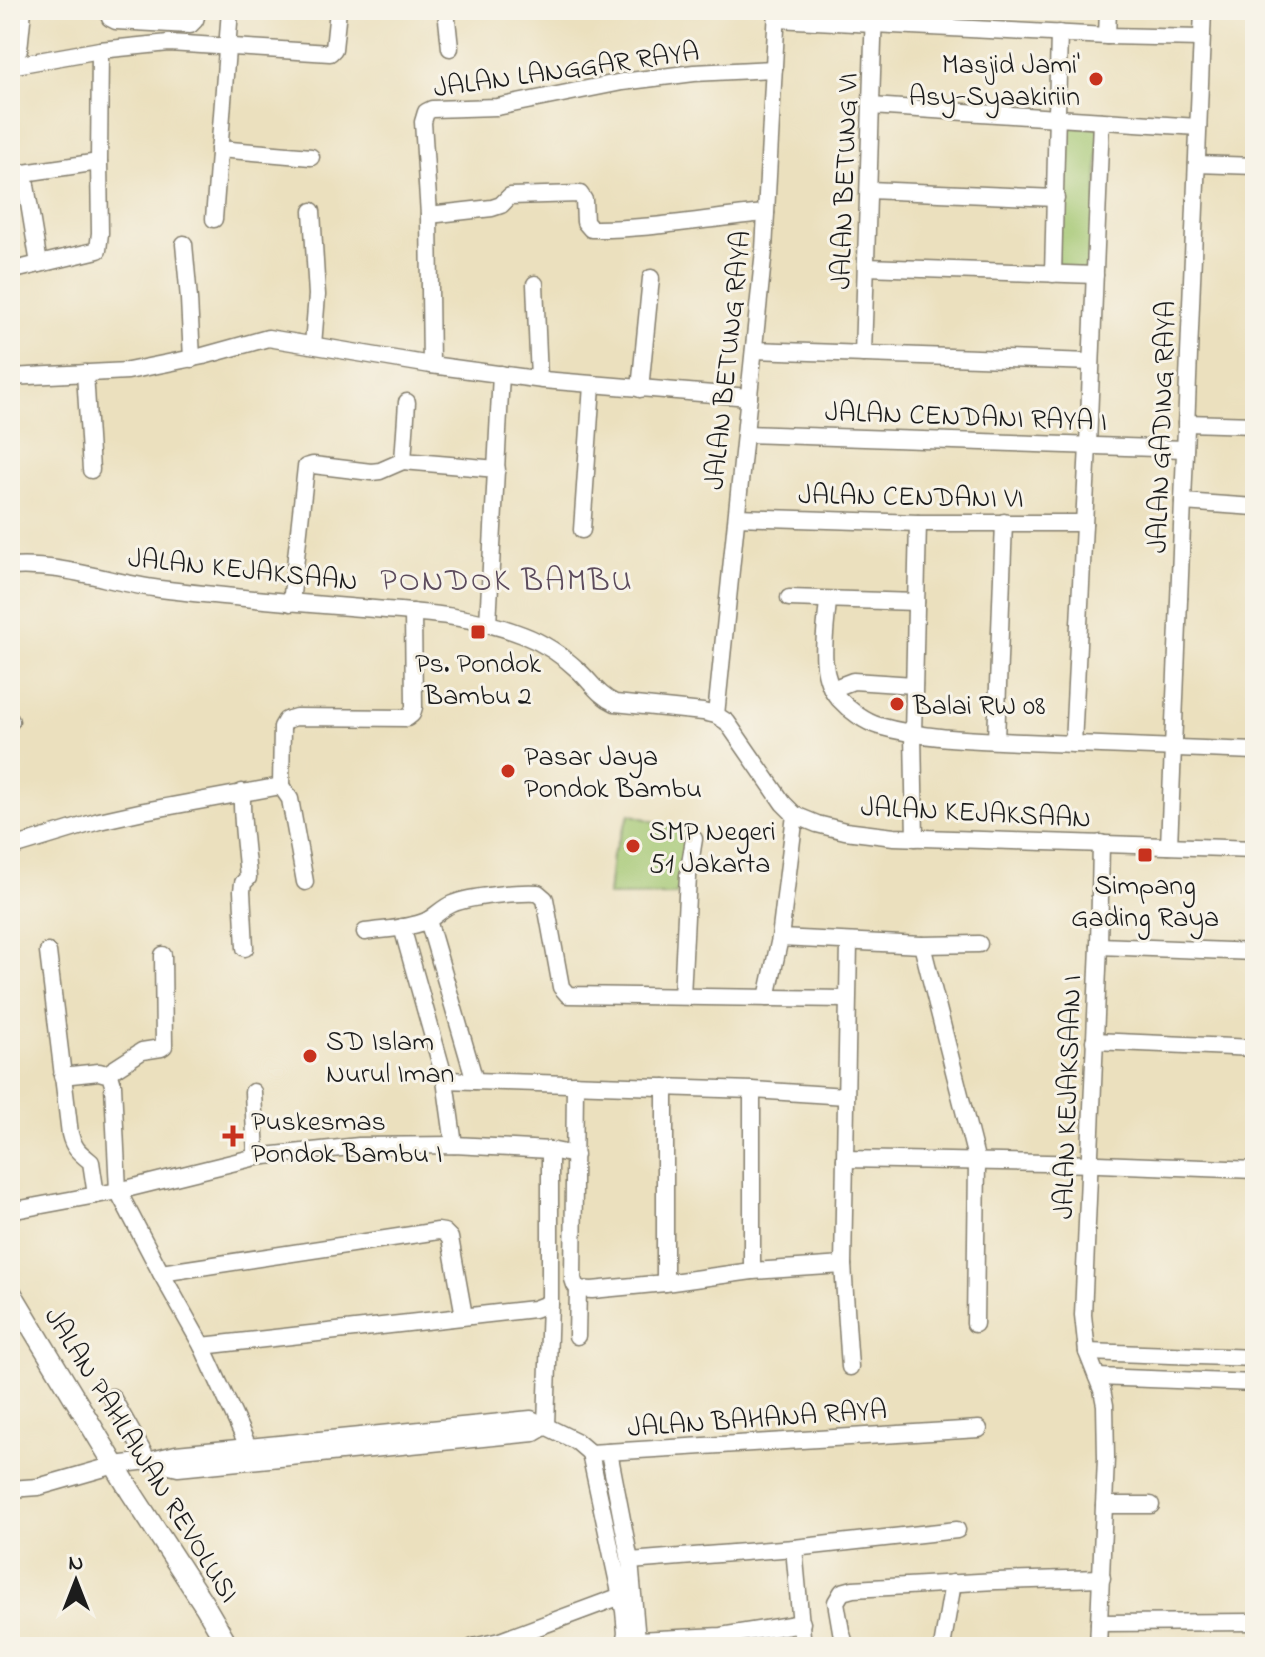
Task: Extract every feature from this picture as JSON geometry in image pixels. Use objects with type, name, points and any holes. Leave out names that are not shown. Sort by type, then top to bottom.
[{"type":"main road","name":"JALAN PAHLAWAN REVOLUSI","points":[[10,1291],[229,1647]]},
{"type":"street","points":[[19,10],[19,50]]},
{"type":"street","points":[[108,10],[110,18],[116,21],[190,25],[198,10]]},
{"type":"street","points":[[214,219],[230,10]]},
{"type":"street","points":[[10,66],[100,50],[169,43],[330,53],[334,49],[338,10]]},
{"type":"street","points":[[446,10],[450,48]]},
{"type":"street","points":[[1107,36],[1108,10]]},
{"type":"street","name":"JALAN GADING RAYA","points":[[1169,846],[1203,10]]},
{"type":"street","points":[[777,14],[874,16],[1059,33],[1201,38]]},
{"type":"street","name":"JALAN BETUNG RAYA","points":[[716,715],[766,213],[777,14]]},
{"type":"street","name":"JALAN BETUNG VI","points":[[863,354],[874,16]]},
{"type":"street","points":[[1053,274],[1059,33]]},
{"type":"street","points":[[10,271],[98,250],[100,50]]},
{"type":"street","name":"JALAN LANGGAR RAYA","points":[[431,365],[429,215],[423,122],[423,116],[429,110],[517,104],[586,88],[660,77],[774,69]]},
{"type":"street","points":[[871,106],[1198,127]]},
{"type":"street","points":[[1073,744],[1101,121]]},
{"type":"street","points":[[219,149],[311,157]]},
{"type":"street","points":[[39,264],[17,174],[99,162]]},
{"type":"street","points":[[1197,164],[1255,166]]},
{"type":"street","points":[[869,190],[1056,198]]},
{"type":"street","points":[[429,215],[497,207],[510,196],[580,194],[584,200],[585,222],[591,229],[674,224],[766,213]]},
{"type":"street","points":[[312,211],[317,295],[313,345]]},
{"type":"street","points":[[184,244],[192,359]]},
{"type":"street","points":[[866,267],[1095,275]]},
{"type":"street","points":[[640,389],[651,278]]},
{"type":"street","points":[[535,284],[539,379]]},
{"type":"street","points":[[10,377],[128,371],[192,359],[268,338],[539,379],[749,397]]},
{"type":"street","points":[[754,350],[1091,362]]},
{"type":"street","points":[[85,373],[91,470]]},
{"type":"street","points":[[488,624],[501,374]]},
{"type":"street","points":[[582,530],[592,385]]},
{"type":"street","points":[[403,461],[407,402]]},
{"type":"street","points":[[1186,423],[1255,425]]},
{"type":"street","name":"JALAN CENDANI RAYA I","points":[[746,434],[1185,449]]},
{"type":"street","points":[[291,603],[306,467],[313,465],[371,472],[403,461],[497,469]]},
{"type":"street","points":[[1183,502],[1255,507]]},
{"type":"street","name":"JALAN CENDANI VI","points":[[737,517],[918,523],[1084,523]]},
{"type":"street","points":[[996,740],[1004,522]]},
{"type":"street","points":[[915,838],[913,734],[918,523]]},
{"type":"street","name":"JALAN KEJAKSAAN","points":[[10,567],[60,569],[132,585],[291,603],[441,614],[488,624],[547,646],[579,671],[605,698],[615,703],[716,715]]},
{"type":"street","points":[[789,598],[916,602]]},
{"type":"street","points":[[828,600],[827,680],[838,698],[876,726],[913,734],[996,740],[1255,751]]},
{"type":"street","points":[[305,882],[290,799],[281,786],[282,727],[286,720],[296,717],[407,718],[412,714],[413,612]]},
{"type":"street","points":[[832,689],[853,681],[914,685]]},
{"type":"street","points":[[716,715],[727,722],[783,803],[795,815],[780,938],[767,998]]},
{"type":"street","points":[[10,848],[99,821],[281,786]]},
{"type":"street","points":[[242,792],[241,823],[248,878],[243,883],[242,891],[245,948]]},
{"type":"street","name":"JALAN KEJAKSAAN","points":[[795,815],[845,831],[915,838],[1255,849]]},
{"type":"street","points":[[682,996],[688,876],[694,839]]},
{"type":"street","name":"JALAN KEJAKSAAN I","points":[[1098,1647],[1105,1405],[1087,1352],[1083,1315],[1101,843]]},
{"type":"street","points":[[365,932],[428,920],[440,909],[470,899],[538,893],[545,899],[561,987],[568,995],[847,999]]},
{"type":"street","points":[[428,920],[475,1081]]},
{"type":"street","points":[[402,927],[445,1080],[454,1145]]},
{"type":"street","points":[[780,938],[849,943],[979,944]]},
{"type":"street","points":[[849,943],[843,1265],[850,1367]]},
{"type":"street","points":[[922,945],[977,1162],[975,1324]]},
{"type":"street","points":[[1099,946],[1255,952]]},
{"type":"street","points":[[48,952],[72,1143],[91,1162],[96,1195]]},
{"type":"street","points":[[62,1076],[108,1073],[142,1051],[164,1046],[163,955]]},
{"type":"street","points":[[1094,1041],[1255,1048]]},
{"type":"street","points":[[108,1073],[113,1085],[118,1191],[202,1346],[251,1454]]},
{"type":"street","points":[[445,1080],[846,1096]]},
{"type":"street","points":[[575,1084],[573,1279],[578,1289],[577,1336]]},
{"type":"street","points":[[665,1087],[665,1283]]},
{"type":"street","points":[[752,1090],[752,1271]]},
{"type":"street","points":[[253,1092],[256,1157]]},
{"type":"street","points":[[10,1211],[118,1191],[256,1157],[359,1146],[454,1145],[550,1150],[575,1155]]},
{"type":"street","points":[[10,1489],[38,1487],[115,1465],[176,1454],[251,1454],[360,1443],[531,1419],[546,1426],[550,1150]]},
{"type":"street","points":[[845,1159],[1255,1170]]},
{"type":"street","points":[[161,1273],[438,1231],[450,1238],[464,1316]]},
{"type":"street","points":[[578,1289],[843,1265]]},
{"type":"street","points":[[202,1346],[534,1309],[550,1303]]},
{"type":"street","points":[[1087,1352],[1255,1358]]},
{"type":"street","points":[[1097,1377],[1255,1383]]},
{"type":"street","points":[[112,1397],[148,1461]]},
{"type":"street","name":"JALAN BAHANA RAYA","points":[[546,1426],[576,1441],[590,1453],[979,1429]]},
{"type":"street","points":[[609,1452],[630,1561],[631,1645]]},
{"type":"street","points":[[590,1453],[631,1645]]},
{"type":"street","points":[[1104,1505],[1151,1505]]},
{"type":"street","points":[[630,1561],[794,1548],[957,1530]]},
{"type":"street","points":[[794,1548],[803,1647]]},
{"type":"street","points":[[846,1647],[836,1602],[842,1592],[853,1589],[1102,1578]]},
{"type":"street","points":[[942,1647],[953,1583]]},
{"type":"street","points":[[473,1647],[500,1641],[621,1596]]},
{"type":"street","points":[[1099,1623],[1255,1622]]},
{"type":"street","points":[[631,1645],[721,1641],[802,1623]]},
{"type":"green space","points":[[1059,127],[1100,127],[1093,271],[1056,271]]},
{"type":"green space","points":[[630,814],[696,835],[676,895],[608,896],[612,855]]},
{"type":"place","name":"Masjid Jami' Asy-Syaakiriin","points":[[1096,79]]},
{"type":"place","name":"Ps. Pondok Bambu 2","points":[[478,632]]},
{"type":"place","name":"Balai RW 08","points":[[897,704]]},
{"type":"place","name":"Pasar Jaya Pondok Bambu","points":[[508,771]]},
{"type":"place","name":"SMP Negeri 51 Jakarta","points":[[633,846]]},
{"type":"place","name":"Simpang Gading Raya","points":[[1145,855]]},
{"type":"place","name":"SD Islam Nurul Iman","points":[[310,1056]]},
{"type":"place","name":"Puskesmas Pondok Bambu I","points":[[233,1136]]},
{"type":"district","name":"PONDOK BAMBU","points":[[507,579]]}]
